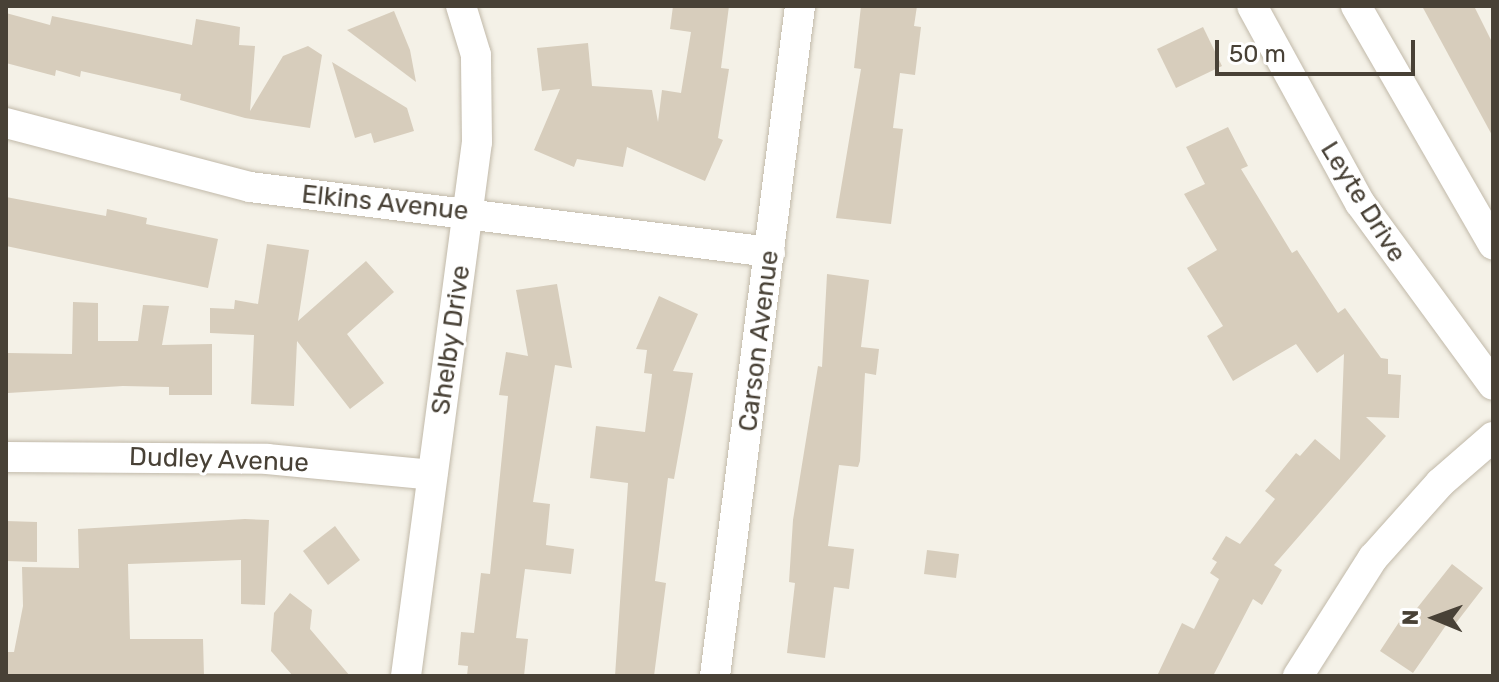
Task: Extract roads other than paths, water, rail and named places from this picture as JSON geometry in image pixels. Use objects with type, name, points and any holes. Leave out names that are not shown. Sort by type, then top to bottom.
[{"type":"street","name":"Shelby Drive","points":[[406,676],[467,212],[479,96],[472,35],[461,6]]},
{"type":"street","name":"Carson Avenue","points":[[715,676],[800,6]]},
{"type":"street","name":"Leyte Drive","points":[[1252,6],[1360,203],[1493,385]]},
{"type":"street","points":[[1356,6],[1493,244]]},
{"type":"street","name":"Elkins Avenue","points":[[6,123],[250,187],[770,252]]},
{"type":"street","points":[[1298,676],[1373,558],[1440,483],[1493,437]]},
{"type":"street","name":"Dudley Avenue","points":[[6,457],[267,459],[432,475]]}]
